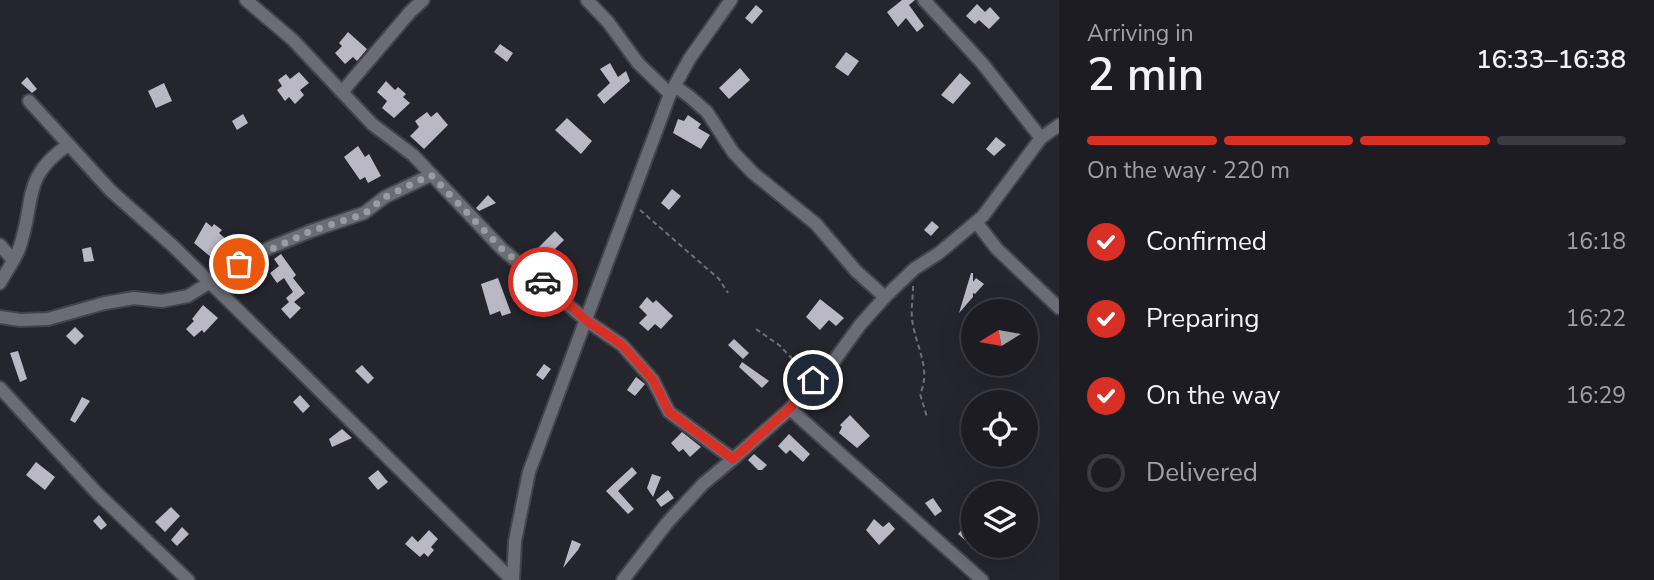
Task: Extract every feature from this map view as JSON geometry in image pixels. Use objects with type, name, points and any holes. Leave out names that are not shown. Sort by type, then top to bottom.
[{"type":"street","points":[[246,0],[293,40],[372,124],[413,155],[502,249],[587,321],[622,345],[653,380],[669,412],[733,459]]},
{"type":"street","points":[[342,92],[423,0]]},
{"type":"street","points":[[587,0],[608,22],[639,63],[672,90],[690,97],[707,112],[733,152],[753,173],[816,224],[856,271],[885,297]]},
{"type":"street","points":[[513,580],[515,541],[529,472],[672,90],[690,58],[731,0]]},
{"type":"street","points":[[924,0],[982,63],[1041,138]]},
{"type":"street","points":[[29,101],[111,191],[145,219],[513,580]]},
{"type":"street","points":[[623,580],[667,523],[694,494],[790,408],[813,380],[831,365],[860,325],[885,297],[915,269],[984,216],[1041,138],[1059,125]]},
{"type":"street","points":[[0,283],[21,240],[37,173],[52,155],[68,145]]},
{"type":"street","points":[[0,317],[20,320],[48,319],[124,300],[162,301],[188,296],[270,248],[364,214],[385,197],[431,175]]},
{"type":"street","points":[[976,222],[997,249],[1059,308]]},
{"type":"street","points":[[0,244],[13,260]]},
{"type":"street","points":[[0,388],[97,493],[188,580]]},
{"type":"street","points":[[790,408],[982,580]]},
{"type":"path","points":[[631,202],[682,244],[719,279],[728,293]]},
{"type":"path","points":[[915,269],[912,316],[916,344],[924,363],[925,384],[920,394],[928,417]]},
{"type":"path","points":[[756,329],[779,345],[813,380]]},
{"type":"building","points":[[902,0],[915,0],[909,5],[924,26],[917,32],[906,18],[898,27],[887,12]]},
{"type":"building","points":[[977,4],[985,12],[990,7],[1000,18],[989,29],[979,20],[975,24],[966,16]]},
{"type":"building","points":[[756,5],[763,11],[752,24],[745,18]]},
{"type":"building","points":[[348,32],[367,49],[357,61],[353,57],[345,64],[335,53],[342,46],[339,43]]},
{"type":"building","points":[[500,44],[513,53],[507,62],[494,52]]},
{"type":"building","points":[[846,52],[859,61],[848,76],[835,67]]},
{"type":"building","points":[[610,63],[618,77],[626,71],[630,81],[604,104],[597,95],[610,83],[600,69]]},
{"type":"building","points":[[740,68],[750,80],[729,99],[719,88]]},
{"type":"building","points":[[299,72],[309,83],[300,90],[304,95],[295,104],[289,97],[285,101],[277,90],[282,86],[278,80],[286,74],[290,79]]},
{"type":"building","points":[[960,73],[971,83],[953,104],[941,95]]},
{"type":"building","points":[[27,77],[37,89],[32,93],[21,83]]},
{"type":"building","points":[[386,81],[395,90],[398,87],[406,94],[403,97],[410,103],[394,118],[382,108],[387,101],[377,92]]},
{"type":"building","points":[[164,83],[172,101],[156,108],[148,91]]},
{"type":"building","points":[[427,112],[431,117],[437,112],[448,125],[424,149],[410,136],[419,127],[415,121]]},
{"type":"building","points":[[243,114],[248,123],[237,130],[232,121]]},
{"type":"building","points":[[688,115],[701,124],[698,128],[710,135],[701,149],[673,133],[678,119],[684,121]]},
{"type":"building","points":[[567,118],[592,141],[581,154],[555,130]]},
{"type":"building","points":[[996,137],[1006,145],[994,156],[986,149]]},
{"type":"building","points":[[358,146],[365,157],[369,154],[381,176],[368,183],[365,177],[360,180],[344,157]]},
{"type":"building","points":[[672,189],[681,196],[669,210],[661,203]]},
{"type":"building","points":[[488,195],[496,203],[479,211],[476,208]]},
{"type":"building","points":[[932,221],[939,227],[931,236],[924,230]]},
{"type":"building","points":[[206,222],[222,230],[219,233],[229,242],[212,258],[194,243]]},
{"type":"building","points":[[555,231],[564,240],[544,260],[535,251]]},
{"type":"building","points":[[91,247],[94,261],[84,262],[82,249]]},
{"type":"building","points":[[281,254],[296,275],[293,278],[305,293],[294,302],[301,308],[290,319],[281,309],[289,302],[286,298],[293,292],[284,278],[277,283],[270,273],[279,266],[274,259]]},
{"type":"building","points":[[973,273],[973,282],[976,278],[984,284],[973,293],[971,299],[963,299]]},
{"type":"building","points":[[498,278],[511,313],[502,316],[500,311],[490,315],[481,284]]},
{"type":"building","points":[[647,297],[653,303],[656,300],[673,316],[661,329],[655,324],[648,331],[639,323],[647,315],[639,307]]},
{"type":"building","points":[[820,299],[844,318],[836,326],[829,320],[820,330],[806,317]]},
{"type":"building","points":[[203,305],[218,318],[204,333],[202,330],[194,337],[186,329]]},
{"type":"building","points":[[75,327],[84,336],[75,345],[66,336]]},
{"type":"building","points":[[734,339],[749,353],[743,359],[728,345]]},
{"type":"building","points":[[18,351],[27,379],[20,382],[10,353]]},
{"type":"building","points":[[742,362],[769,381],[762,388],[739,367]]},
{"type":"building","points":[[544,364],[551,369],[543,380],[536,375]]},
{"type":"building","points":[[362,365],[374,378],[368,384],[355,371]]},
{"type":"building","points":[[636,377],[645,384],[635,396],[627,390]]},
{"type":"building","points":[[300,395],[310,406],[303,413],[293,402]]},
{"type":"building","points":[[82,397],[90,401],[75,423],[70,420]]},
{"type":"building","points":[[850,415],[870,436],[857,448],[839,433],[842,427],[840,425]]},
{"type":"building","points":[[342,429],[352,438],[332,447],[329,439]]},
{"type":"building","points":[[682,432],[701,447],[690,457],[683,449],[679,452],[671,443]]},
{"type":"building","points":[[789,434],[810,454],[803,462],[790,450],[786,454],[778,446]]},
{"type":"building","points":[[754,454],[767,465],[762,470],[758,470],[748,460]]},
{"type":"building","points":[[36,462],[55,477],[45,490],[26,475]]},
{"type":"building","points":[[632,467],[637,473],[618,491],[634,509],[628,514],[606,491]]},
{"type":"building","points":[[378,470],[388,482],[378,490],[368,478]]},
{"type":"building","points":[[652,474],[661,477],[653,497],[647,488]]},
{"type":"building","points":[[668,490],[674,498],[661,507],[656,500]]},
{"type":"building","points":[[933,498],[942,511],[935,516],[925,503]]},
{"type":"building","points":[[171,507],[180,516],[165,532],[155,522]]},
{"type":"building","points":[[99,515],[107,525],[101,530],[93,521]]},
{"type":"building","points":[[874,519],[883,527],[889,522],[895,529],[879,545],[866,530]]},
{"type":"building","points":[[182,527],[189,534],[177,546],[171,540]]},
{"type":"building","points":[[429,530],[438,539],[431,547],[434,550],[428,557],[424,553],[420,557],[405,544],[412,536],[418,542]]},
{"type":"building","points":[[572,540],[581,544],[563,568]]},
{"type":"way so far","points":[[239,264],[311,231],[364,214],[385,197],[431,175],[502,249],[543,282]]},
{"type":"route","points":[[543,282],[587,321],[622,345],[653,380],[669,412],[733,459],[790,408],[813,380]]}]
